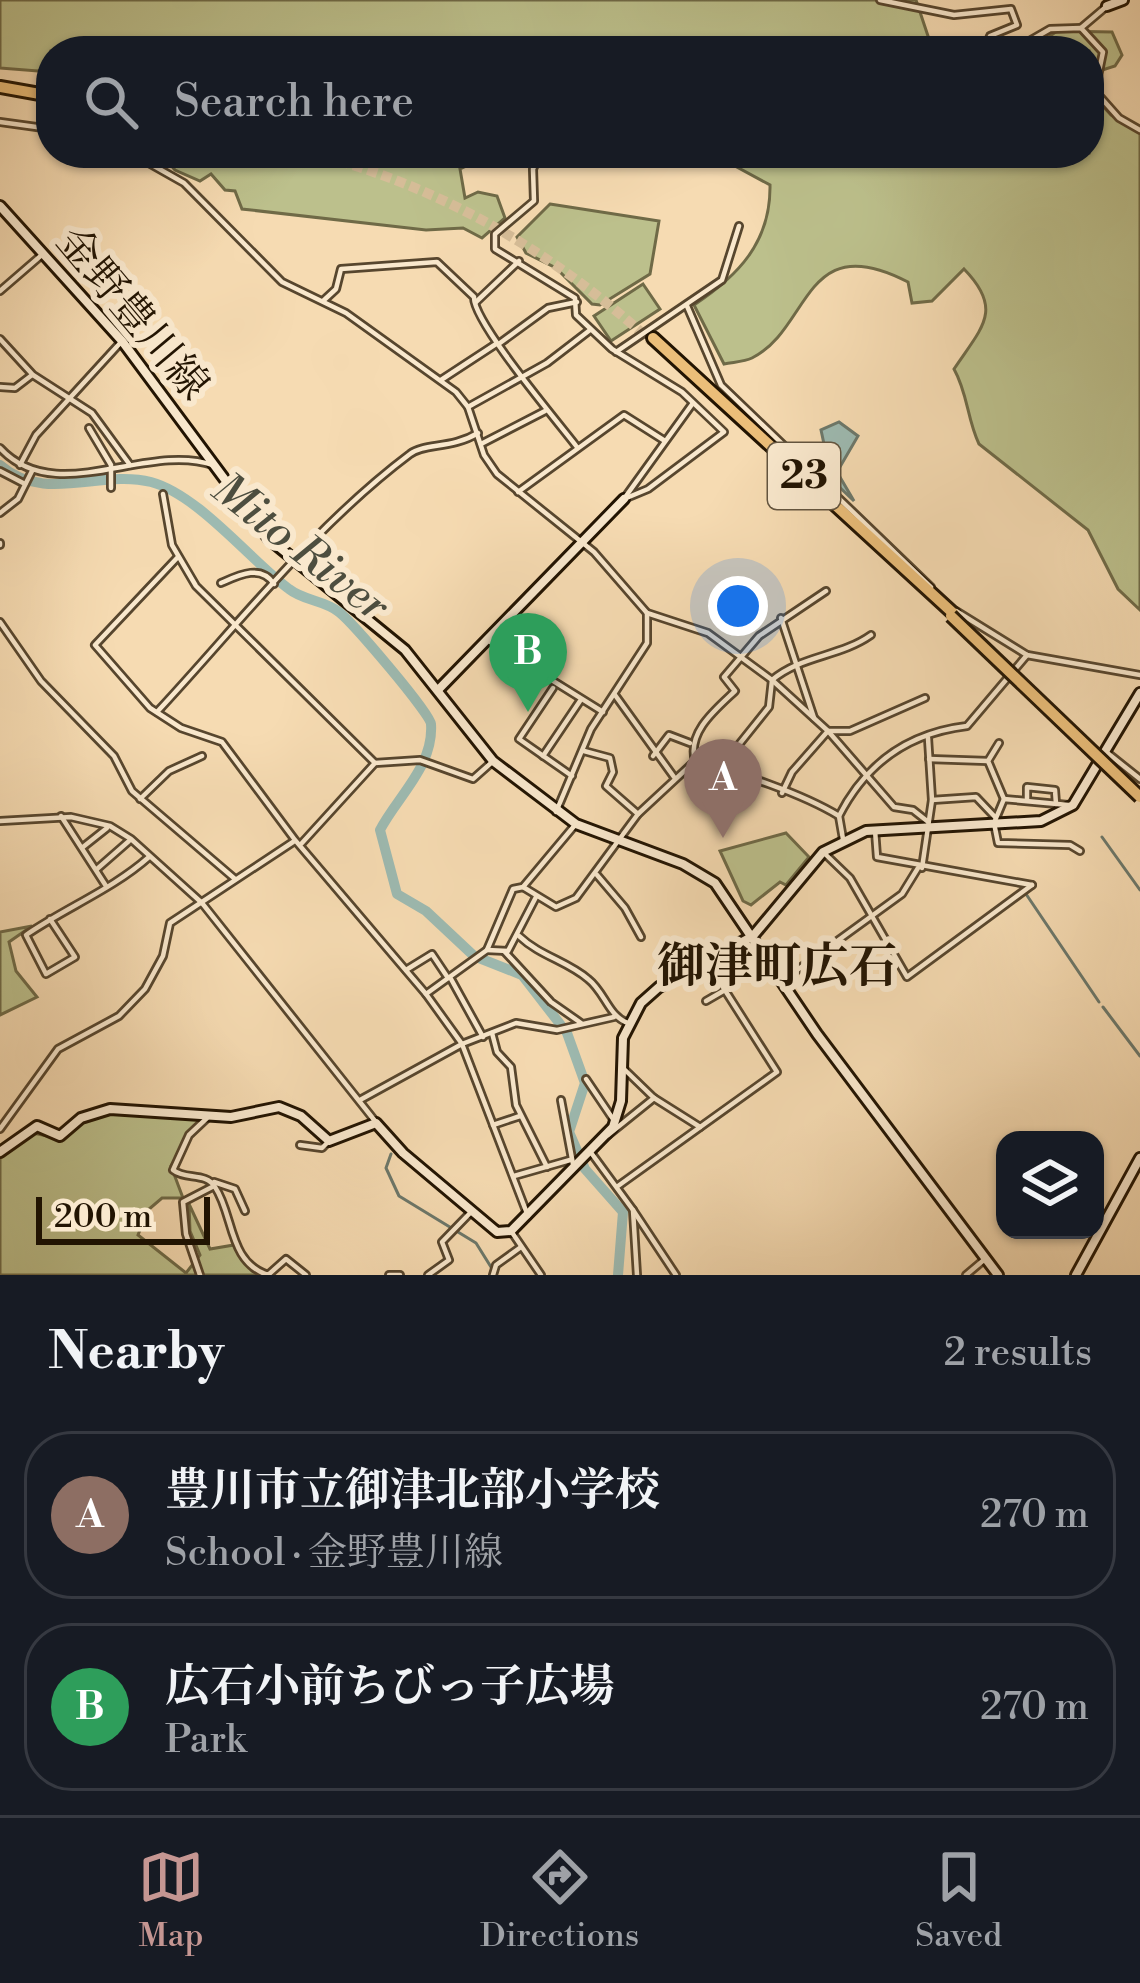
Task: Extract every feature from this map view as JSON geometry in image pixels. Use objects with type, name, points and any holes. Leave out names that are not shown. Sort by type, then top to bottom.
[{"type":"highway","points":[[0,89],[36,95]]},
{"type":"highway","name":"23","points":[[652,339],[953,615],[1140,795]]},
{"type":"main road","points":[[1107,6],[1123,0]]},
{"type":"main road","name":"金野豊川線","points":[[0,206],[122,341],[292,566],[376,622],[438,690],[493,761],[576,824],[709,877],[998,1275]]},
{"type":"main road","points":[[438,690],[624,499]]},
{"type":"main road","points":[[1,1150],[37,1126],[59,1136],[99,1110],[210,1116],[285,1108],[329,1141],[376,1123],[403,1153],[497,1232],[512,1231],[608,1135],[615,1122],[628,1022],[652,992],[753,936],[823,851],[843,838],[928,824],[1050,820],[1073,805],[1140,693]]},
{"type":"main road","points":[[1076,1275],[1140,1158]]},
{"type":"street","points":[[880,0],[954,15],[1011,9],[1017,25],[990,36]]},
{"type":"street","points":[[1038,36],[1050,29],[1081,28],[1107,6]]},
{"type":"street","points":[[1081,28],[1088,36]]},
{"type":"street","points":[[1104,101],[1119,118],[1140,130]]},
{"type":"street","points":[[0,122],[36,127]]},
{"type":"street","points":[[158,168],[184,183],[282,282],[322,301],[441,380],[468,407],[491,469],[583,542],[647,613],[708,633],[742,656],[814,718],[894,807],[913,809],[928,824]]},
{"type":"street","points":[[533,168],[534,200],[492,243],[577,302]]},
{"type":"street","points":[[616,352],[722,280],[739,226]]},
{"type":"street","points":[[0,291],[44,253]]},
{"type":"street","points":[[476,302],[519,261]]},
{"type":"street","points":[[322,301],[336,289],[341,269],[437,262],[476,302],[545,411],[578,447]]},
{"type":"street","points":[[441,380],[548,308],[577,302]]},
{"type":"street","points":[[577,302],[576,315],[616,352],[693,404],[724,432],[648,489],[624,499]]},
{"type":"street","points":[[687,306],[721,386],[950,606],[1027,655],[1140,675]]},
{"type":"street","points":[[468,407],[590,329]]},
{"type":"street","points":[[0,339],[33,375],[99,421],[130,465]]},
{"type":"street","points":[[20,465],[28,444],[122,341]]},
{"type":"street","points":[[0,387],[15,388],[33,375]]},
{"type":"street","points":[[624,499],[693,404]]},
{"type":"street","points":[[481,444],[545,411]]},
{"type":"street","points":[[518,492],[624,415],[665,441]]},
{"type":"street","points":[[89,428],[110,469],[111,488]]},
{"type":"street","points":[[157,712],[318,535],[411,453],[446,448],[478,433]]},
{"type":"street","points":[[0,448],[31,471],[110,469],[178,458],[216,466]]},
{"type":"street","points":[[0,471],[25,484]]},
{"type":"street","points":[[0,513],[15,502],[31,471]]},
{"type":"street","points":[[163,494],[178,558],[235,629],[376,763]]},
{"type":"street","points":[[178,558],[95,645],[157,712],[181,728],[222,742],[425,994],[462,1044],[528,1216]]},
{"type":"street","points":[[220,583],[251,572],[270,577],[276,584]]},
{"type":"street","points":[[695,760],[693,744],[709,716],[735,691],[724,677],[781,619],[826,591]]},
{"type":"street","points":[[556,813],[603,712],[647,643],[647,613]]},
{"type":"street","points":[[781,619],[814,718]]},
{"type":"street","points":[[0,622],[41,681],[114,757],[140,799],[235,880]]},
{"type":"street","points":[[728,770],[729,757],[770,707],[772,680],[793,662],[856,645],[871,635]]},
{"type":"street","points":[[489,641],[544,673],[555,687],[603,712]]},
{"type":"street","points":[[843,838],[839,816],[864,774],[899,747],[967,726],[1027,655]]},
{"type":"street","points":[[555,687],[519,739],[572,776]]},
{"type":"street","points":[[615,695],[653,755],[675,778]]},
{"type":"street","points":[[782,794],[792,772],[827,731],[850,731],[925,698]]},
{"type":"street","points":[[543,755],[581,700]]},
{"type":"street","points":[[653,755],[669,735],[693,744]]},
{"type":"street","points":[[782,981],[908,888],[920,868],[932,800],[928,736]]},
{"type":"street","points":[[988,761],[999,743]]},
{"type":"street","points":[[584,751],[610,758],[614,772],[606,786],[638,814]]},
{"type":"street","points":[[1105,752],[1140,779]]},
{"type":"street","points":[[140,799],[169,771],[189,766],[202,756]]},
{"type":"street","points":[[929,759],[988,761]]},
{"type":"street","points":[[0,1129],[58,1049],[119,1016],[145,989],[163,956],[170,922],[299,842],[376,763],[420,760],[473,778],[493,761]]},
{"type":"street","points":[[695,760],[782,794],[809,798],[839,816]]},
{"type":"street","points":[[523,887],[556,907],[576,898],[638,814],[695,760]]},
{"type":"street","points":[[988,761],[1004,800],[994,820]]},
{"type":"street","points":[[1026,801],[1028,787],[1041,788],[1055,790],[1057,804]]},
{"type":"street","points":[[932,800],[976,797],[994,820],[1003,847],[1070,845],[1080,851]]},
{"type":"street","points":[[1004,800],[1073,805]]},
{"type":"street","points":[[62,816],[106,886]]},
{"type":"street","points":[[0,821],[62,816],[110,826],[130,839],[202,903],[376,1123]]},
{"type":"street","points":[[425,994],[487,950],[513,889],[523,887],[576,824]]},
{"type":"street","points":[[83,847],[110,826]]},
{"type":"street","points":[[823,851],[850,878],[907,976],[1032,885],[877,857],[875,830]]},
{"type":"street","points":[[97,869],[130,839]]},
{"type":"street","points":[[50,919],[75,957],[46,974],[26,935],[50,919],[106,886],[117,885],[148,857]]},
{"type":"street","points":[[595,875],[625,908],[641,937]]},
{"type":"street","points":[[505,952],[519,936],[536,897]]},
{"type":"street","points":[[519,936],[544,957],[589,979],[614,1017]]},
{"type":"street","points":[[487,950],[505,952],[550,1002],[581,1023]]},
{"type":"street","points":[[618,1186],[777,1072],[721,984],[735,975],[724,953]]},
{"type":"street","points":[[406,970],[432,954],[483,1037]]},
{"type":"street","points":[[706,1000],[724,989]]},
{"type":"street","points":[[358,1101],[462,1044],[520,1022],[557,1030],[614,1017],[628,1022]]},
{"type":"street","points":[[492,1033],[497,1052],[511,1067],[520,1115],[547,1168]]},
{"type":"street","points":[[620,1066],[654,1098],[700,1127]]},
{"type":"street","points":[[586,1079],[615,1122]]},
{"type":"street","points":[[608,1135],[654,1098]]},
{"type":"street","points":[[561,1100],[580,1162],[618,1186],[676,1275]]},
{"type":"street","points":[[493,1125],[520,1115]]},
{"type":"street","points":[[210,1116],[189,1135],[172,1170],[235,1189],[245,1211]]},
{"type":"street","points":[[300,1144],[322,1148],[329,1141]]},
{"type":"street","points":[[514,1176],[580,1162]]},
{"type":"street","points":[[200,1275],[186,1234],[183,1202],[212,1183]]},
{"type":"street","points":[[212,1183],[245,1259],[268,1275],[286,1259],[306,1275]]},
{"type":"street","points":[[428,1275],[449,1260],[441,1244],[473,1210]]},
{"type":"street","points":[[633,1210],[638,1275]]},
{"type":"street","points":[[512,1231],[541,1275]]},
{"type":"street","points":[[493,1275],[501,1260],[521,1247]]},
{"type":"street","points":[[966,1275],[986,1258]]},
{"type":"street","points":[[389,1275],[400,1275]]},
{"type":"green space","points":[[0,0],[916,0],[928,36],[36,36],[36,71],[0,68]]},
{"type":"green space","points":[[1057,31],[1112,32],[1122,55],[1115,66],[1104,69],[1104,36],[1050,36]]},
{"type":"green space","points":[[1104,107],[1140,131],[1140,610],[1118,589],[1088,530],[979,444],[954,369],[980,330],[986,308],[964,269],[932,301],[912,303],[908,282],[874,268],[848,267],[828,274],[771,344],[749,359],[724,364],[694,305],[749,256],[765,224],[770,185],[739,168],[1104,168]]},
{"type":"green space","points":[[462,168],[465,198],[478,192],[497,196],[505,218],[482,238],[463,228],[426,230],[242,209],[235,191],[225,190],[211,174],[200,181],[175,170]]},
{"type":"green space","points":[[550,204],[659,221],[650,274],[600,305],[592,304],[556,268],[526,253],[517,237]]},
{"type":"green space","points":[[643,284],[660,309],[611,341],[594,316]]},
{"type":"green space","points":[[786,833],[809,857],[786,885],[780,882],[751,905],[743,901],[720,851]]},
{"type":"green space","points":[[32,926],[9,942],[16,971],[37,997],[0,1015],[0,932]]},
{"type":"green space","points":[[111,1111],[201,1119],[171,1166],[183,1198],[162,1198],[148,1210],[138,1235],[186,1273],[200,1255],[190,1231],[189,1204],[210,1249],[234,1245],[252,1271],[265,1275],[0,1275],[0,1157],[33,1133],[61,1139],[84,1120]]},
{"type":"water","points":[[839,422],[858,436],[837,472],[854,501],[809,458],[824,444],[821,430]]},
{"type":"waterway","name":"Mito River","points":[[0,465],[35,482],[132,479],[169,489],[206,514],[289,589],[339,612],[418,703],[431,724],[427,754],[380,830],[397,894],[426,911],[474,956],[522,975],[567,1033],[585,1083],[569,1132],[585,1169],[623,1212],[618,1275]]},
{"type":"waterway","points":[[1102,837],[1140,890]]},
{"type":"waterway","points":[[1026,894],[1099,1002]]},
{"type":"waterway","points":[[1103,1007],[1140,1056]]},
{"type":"waterway","points":[[391,1154],[386,1168],[399,1196],[476,1243],[496,1275]]},
{"type":"tunnel","points":[[361,168],[449,203],[534,251],[651,341]]},
{"type":"place","name":"広石小前ちびっ子広場","points":[[528,712]]},
{"type":"place","name":"豊川市立御津北部小学校","points":[[723,838]]},
{"type":"district","name":"御津町広石","points":[[777,968]]}]
